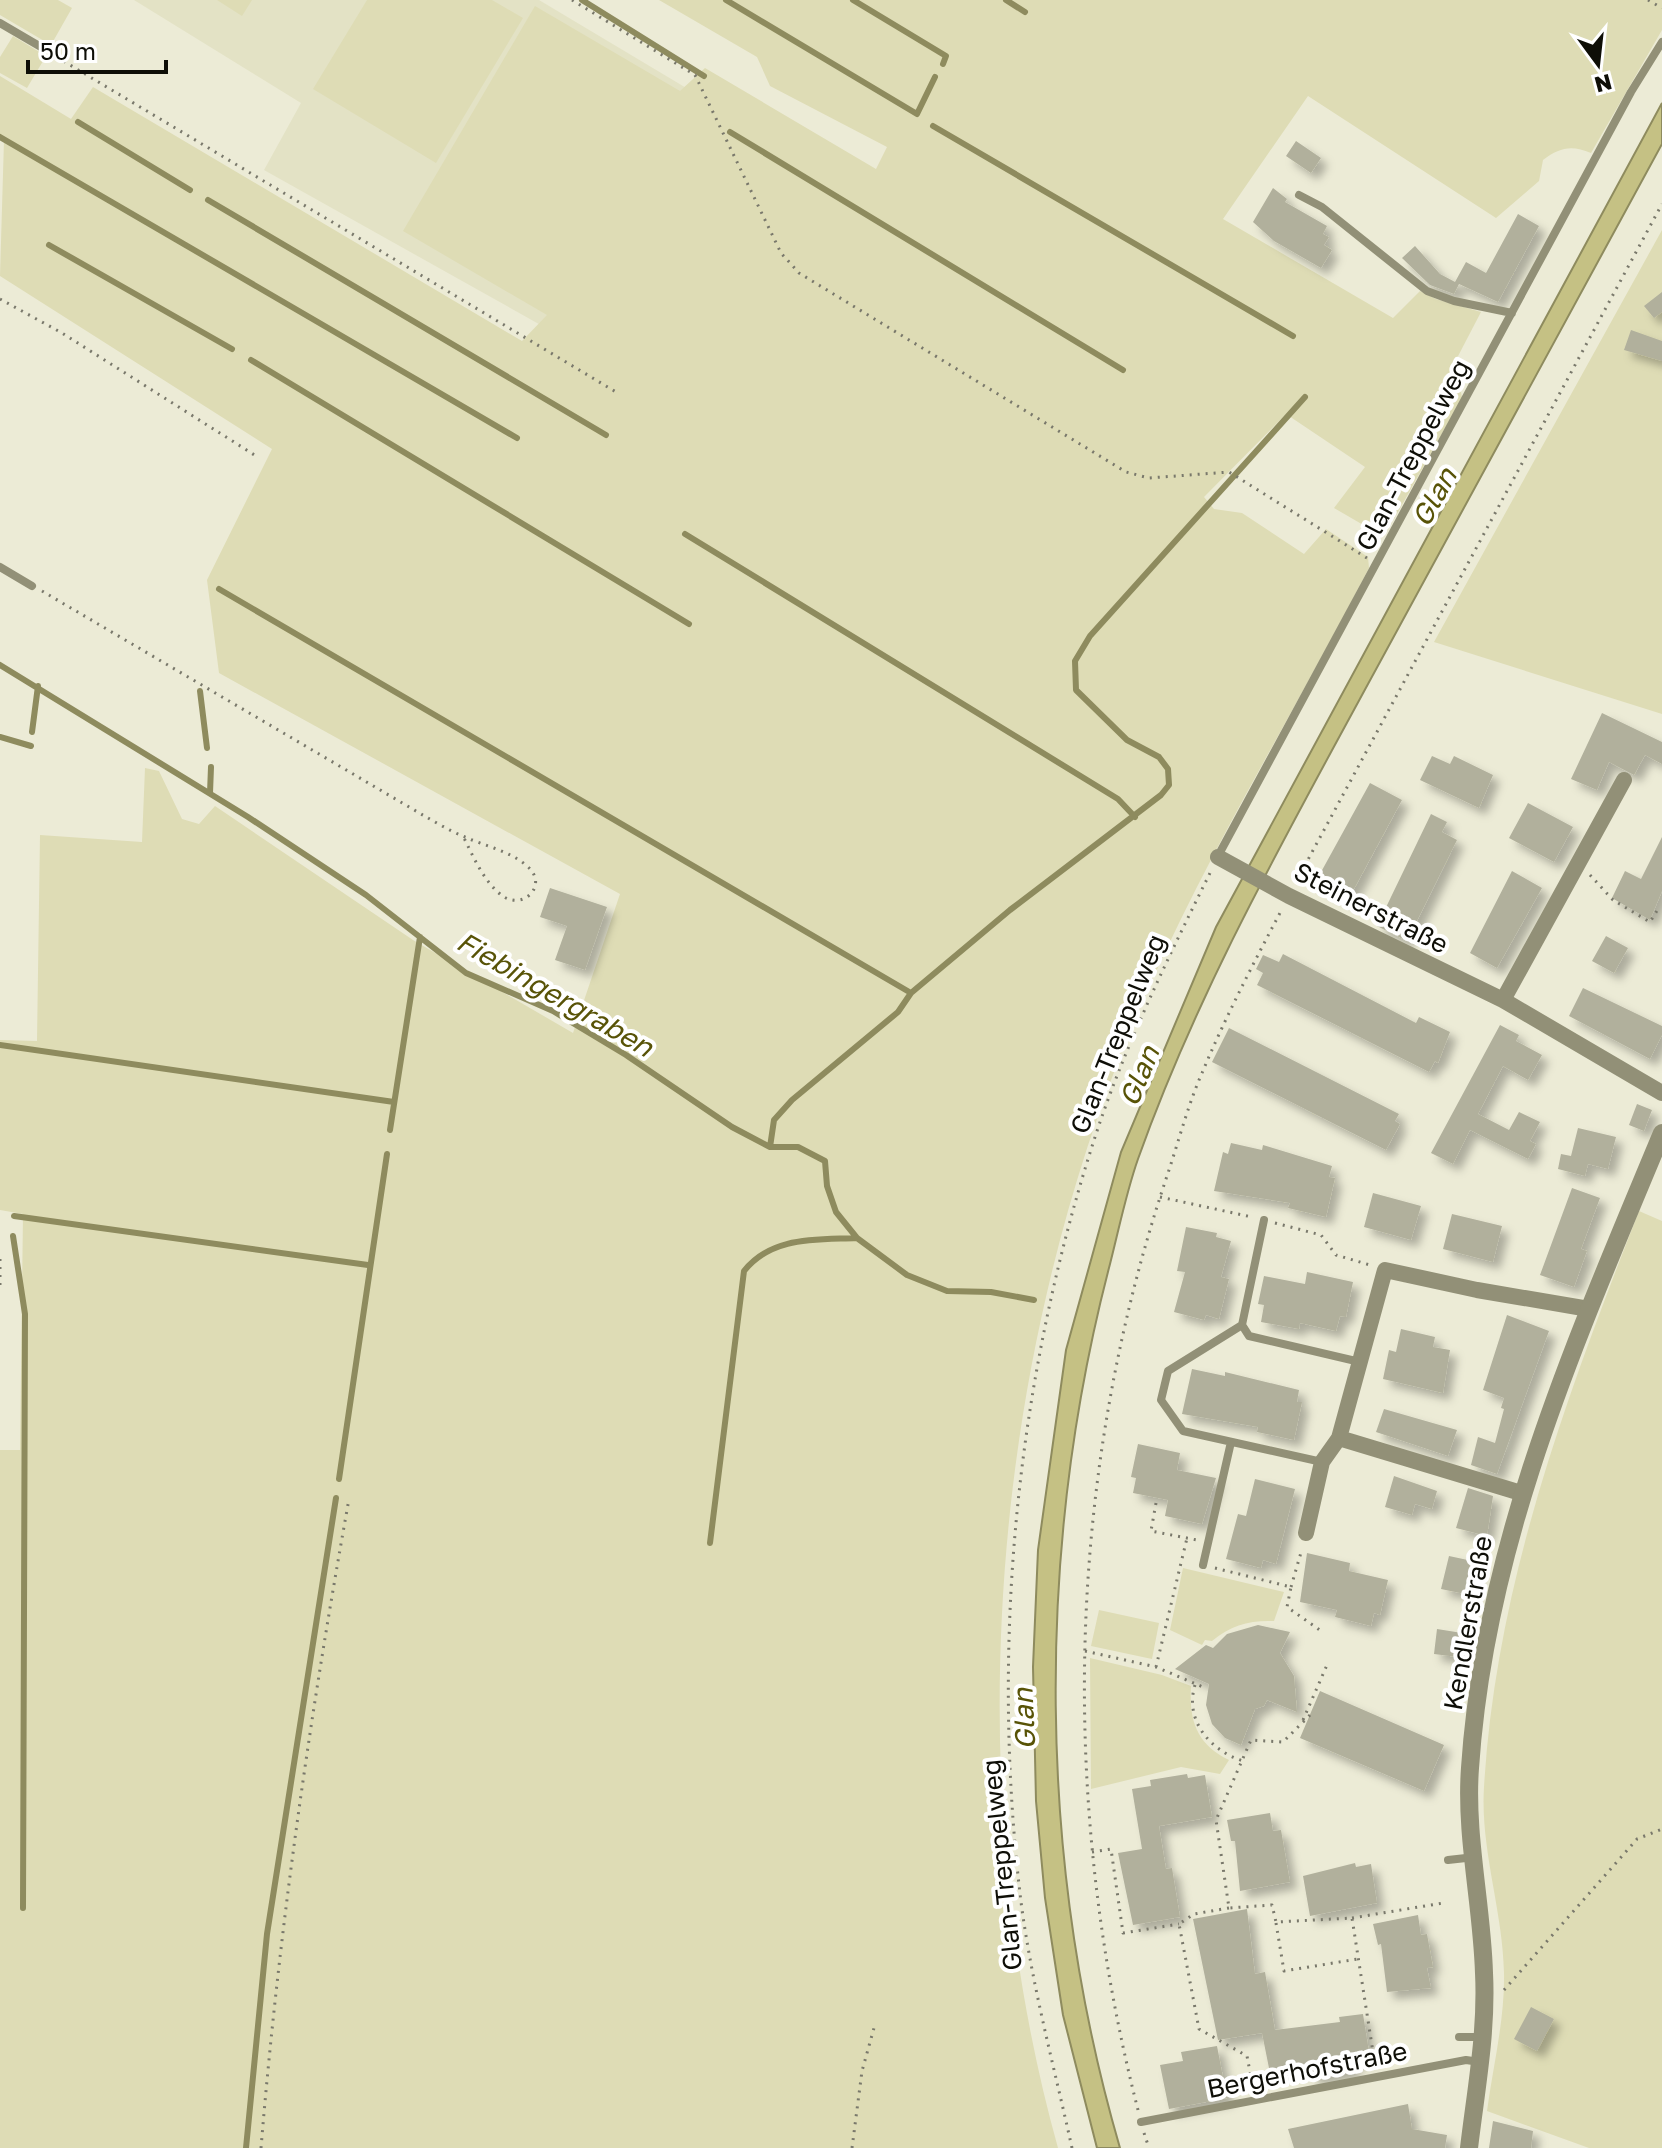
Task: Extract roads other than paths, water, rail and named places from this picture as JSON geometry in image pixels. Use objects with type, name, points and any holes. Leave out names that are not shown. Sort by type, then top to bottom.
[{"type":"street","points":[[1503,1000],[1624,780]]},
{"type":"street","name":"Steinerstraße","points":[[1221,858],[1289,896],[1503,1000],[1662,1093]]},
{"type":"street","name":"Kendlerstraße","points":[[1469,2148],[1484,2037],[1484,1971],[1470,1768],[1481,1672],[1496,1588],[1521,1493],[1589,1309],[1662,1133]]},
{"type":"street","points":[[1306,1533],[1322,1462],[1339,1438],[1385,1270],[1589,1309]]},
{"type":"street","points":[[1339,1438],[1521,1493]]},
{"type":"lane","points":[[0,23],[41,47]]},
{"type":"lane","name":"Glan-Treppelweg","points":[[1221,858],[1512,313],[1662,42]]},
{"type":"lane","points":[[1299,195],[1322,207],[1427,291],[1454,301],[1512,313]]},
{"type":"lane","points":[[0,567],[32,586]]},
{"type":"lane","points":[[1264,1220],[1242,1325],[1249,1336],[1360,1362]]},
{"type":"lane","points":[[1242,1325],[1168,1371],[1161,1400],[1183,1431],[1322,1462]]},
{"type":"lane","points":[[1203,1565],[1231,1442]]},
{"type":"lane","points":[[1448,1860],[1475,1857]]},
{"type":"lane","points":[[1459,2037],[1484,2037]]},
{"type":"lane","name":"Bergerhofstraße","points":[[1141,2122],[1466,2060],[1480,2062]]},
{"type":"waterway","points":[[582,0],[704,76]]},
{"type":"waterway","points":[[726,0],[917,114],[935,77]]},
{"type":"waterway","points":[[853,0],[946,56],[943,64]]},
{"type":"waterway","points":[[1006,0],[1025,12]]},
{"type":"waterway","points":[[78,122],[190,190]]},
{"type":"waterway","points":[[933,126],[1293,336]]},
{"type":"waterway","points":[[730,132],[1123,370]]},
{"type":"waterway","points":[[0,137],[517,438]]},
{"type":"waterway","points":[[208,200],[606,435]]},
{"type":"waterway","points":[[49,245],[232,349]]},
{"type":"waterway","points":[[251,360],[689,624]]},
{"type":"waterway","points":[[770,1147],[774,1120],[792,1100],[898,1012],[911,993],[1010,910],[1161,795],[1169,785],[1168,769],[1159,757],[1127,740],[1076,690],[1075,661],[1090,636],[1305,397]]},
{"type":"waterway","points":[[685,534],[1118,799],[1135,817]]},
{"type":"waterway","points":[[219,589],[911,993]]},
{"type":"waterway","name":"Fiebingergraben","points":[[0,665],[248,817],[366,895],[466,973],[553,1011],[626,1055],[732,1127],[770,1147],[798,1147],[825,1161],[827,1186],[836,1212],[857,1238],[907,1275],[947,1291],[991,1292],[1034,1300]]},
{"type":"waterway","points":[[32,732],[38,686]]},
{"type":"waterway","points":[[200,691],[207,748]]},
{"type":"waterway","points":[[0,737],[31,746]]},
{"type":"waterway","points":[[210,793],[211,767]]},
{"type":"waterway","points":[[390,1130],[420,937]]},
{"type":"waterway","points":[[0,1045],[394,1102]]},
{"type":"waterway","points":[[339,1479],[387,1154]]},
{"type":"waterway","points":[[14,1216],[368,1265]]},
{"type":"waterway","points":[[13,1236],[25,1314],[23,1908]]},
{"type":"waterway","points":[[710,1543],[744,1271],[768,1251],[781,1246],[810,1240],[857,1238]]},
{"type":"waterway","points":[[246,2148],[267,1934],[336,1498]]},
{"type":"water label","name":"Glan","points":[[1434,497]]},
{"type":"water label","name":"Glan","points":[[1139,1076]]},
{"type":"water label","name":"Glan","points":[[1024,1719]]}]
